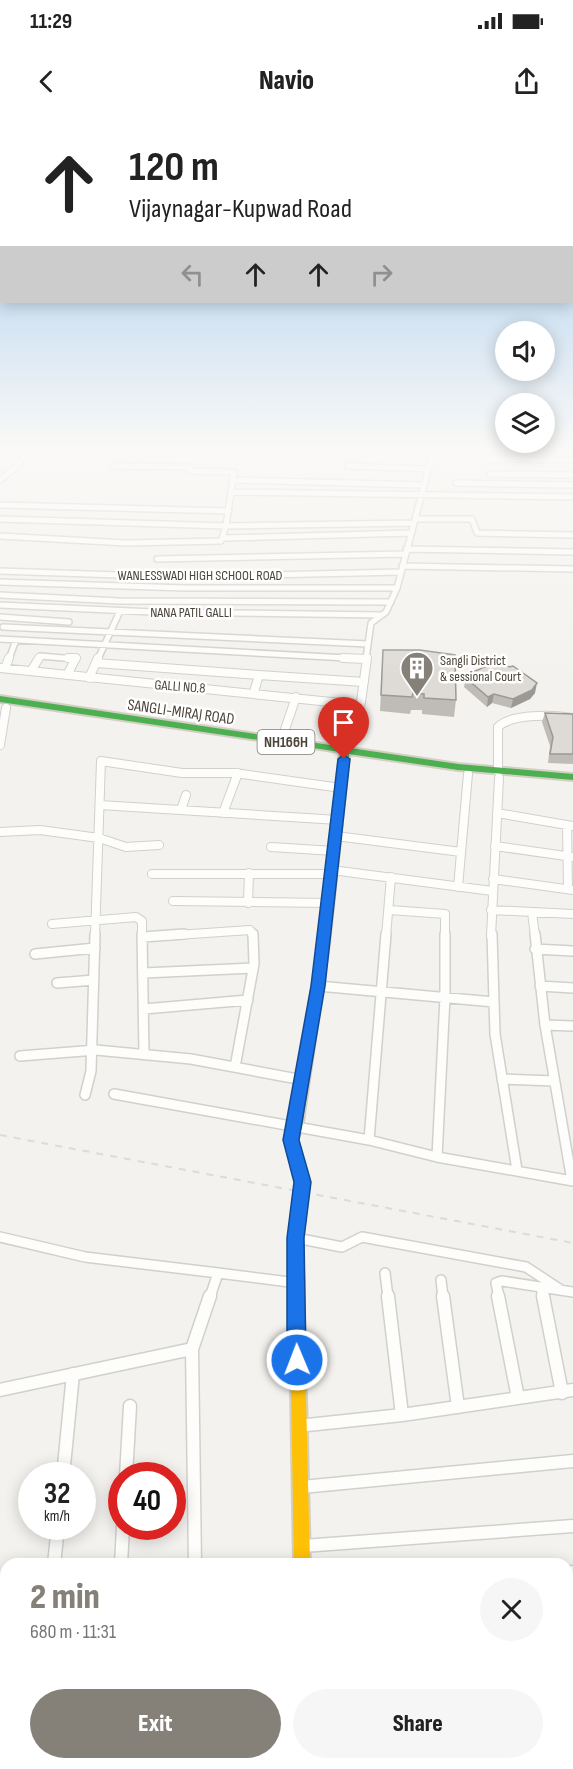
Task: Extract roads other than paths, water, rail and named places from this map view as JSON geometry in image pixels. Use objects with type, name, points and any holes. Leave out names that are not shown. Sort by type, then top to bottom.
[{"type":"main road","name":"SANGLI-MIRAJ ROAD","points":[[2,705],[281,741],[344,755],[573,785]]},
{"type":"main road","name":"SANGLI-MIRAJ ROAD","points":[[2,705],[468,774],[573,777]]},
{"type":"main road","points":[[302,1558],[296,1238],[302,1182],[291,1140],[296,1128],[318,986],[344,755]]},
{"type":"street","points":[[160,524],[226,526],[303,524]]},
{"type":"street","points":[[344,755],[360,705],[371,623],[382,615],[397,588],[413,524]]},
{"type":"street","points":[[474,524],[477,533],[573,535]]},
{"type":"street","points":[[0,536],[126,543],[221,542],[226,526]]},
{"type":"street","points":[[224,538],[411,533]]},
{"type":"street","points":[[534,535],[539,551]]},
{"type":"street","points":[[157,559],[405,552],[573,552]]},
{"type":"street","name":"WANLESSWADI HIGH SCHOOL ROAD","points":[[0,571],[178,577],[401,569],[573,569]]},
{"type":"street","points":[[0,582],[185,588],[397,588]]},
{"type":"street","points":[[0,595],[119,601],[391,602]]},
{"type":"street","name":"NANA PATIL GALLI","points":[[0,605],[120,611],[382,615]]},
{"type":"street","points":[[89,678],[120,611]]},
{"type":"street","points":[[0,617],[69,622]]},
{"type":"street","points":[[3,627],[368,644]]},
{"type":"street","points":[[0,639],[366,659]]},
{"type":"street","points":[[3,668],[16,640]]},
{"type":"street","points":[[31,671],[40,656],[76,658],[68,675]]},
{"type":"street","points":[[96,663],[364,682]]},
{"type":"street","name":"GALLI NO.8","points":[[3,668],[89,678],[255,692],[360,705]]},
{"type":"street","points":[[255,692],[259,675]]},
{"type":"street","points":[[281,741],[296,697]]},
{"type":"street","points":[[0,745],[2,705]]},
{"type":"street","points":[[517,1170],[502,1078],[494,1002],[492,891],[499,774],[498,727],[504,721],[550,715],[573,718]]},
{"type":"street","points":[[85,1095],[90,1083],[92,1050],[100,761],[182,773],[238,773],[341,788]]},
{"type":"street","points":[[223,813],[238,773]]},
{"type":"street","points":[[458,887],[468,774]]},
{"type":"street","points":[[181,810],[186,795]]},
{"type":"street","points":[[100,805],[338,820]]},
{"type":"street","points":[[493,879],[571,889],[570,825],[497,813]]},
{"type":"street","points":[[0,832],[40,830],[99,838],[126,847],[159,845]]},
{"type":"street","points":[[336,836],[461,852]]},
{"type":"street","points":[[271,846],[334,851]]},
{"type":"street","points":[[495,846],[570,857]]},
{"type":"street","points":[[152,874],[332,872],[391,877],[492,891]]},
{"type":"street","points":[[248,903],[249,873]]},
{"type":"street","points":[[369,1140],[391,877]]},
{"type":"street","points":[[173,902],[329,903]]},
{"type":"street","points":[[390,910],[445,914],[445,997],[437,1157]]},
{"type":"street","points":[[492,910],[573,914]]},
{"type":"street","points":[[114,1094],[369,1140],[437,1157],[573,1181],[569,1147],[544,1025],[532,912]]},
{"type":"street","points":[[52,924],[136,917],[142,921],[144,1054]]},
{"type":"street","points":[[143,937],[250,930],[255,937],[253,968],[235,1067]]},
{"type":"street","points":[[35,954],[95,948]]},
{"type":"street","points":[[535,949],[573,951]]},
{"type":"street","points":[[144,973],[253,968]]},
{"type":"street","points":[[57,983],[94,980]]},
{"type":"street","points":[[318,986],[494,1002]]},
{"type":"street","points":[[540,986],[573,988]]},
{"type":"street","points":[[144,1008],[248,1000]]},
{"type":"street","points":[[544,1025],[573,1026]]},
{"type":"street","points":[[20,1056],[92,1050],[144,1054],[235,1067],[303,1080]]},
{"type":"street","points":[[502,1078],[554,1082]]},
{"type":"street","points":[[0,1237],[85,1257],[297,1283]]},
{"type":"street","points":[[296,1238],[342,1247],[362,1237],[526,1267],[561,1290]]},
{"type":"street","points":[[195,1558],[192,1349],[218,1273]]},
{"type":"street","points":[[385,1273],[402,1415]]},
{"type":"street","points":[[441,1280],[458,1407]]},
{"type":"street","points":[[518,1398],[496,1283],[502,1281],[573,1292]]},
{"type":"street","points":[[298,1426],[402,1415],[567,1391],[541,1287]]},
{"type":"street","points":[[0,1390],[192,1349]]},
{"type":"street","points":[[64,1462],[73,1374]]},
{"type":"street","points":[[127,1462],[130,1406]]},
{"type":"street","points":[[302,1487],[573,1461]]},
{"type":"street","points":[[303,1546],[573,1526]]},
{"type":"street","points":[[55,1558],[57,1540]]},
{"type":"street","points":[[121,1558],[122,1540]]},
{"type":"railway","points":[[0,1135],[573,1243]]},
{"type":"place","name":"Sangli District & sessional Court","points":[[417,697]]}]
